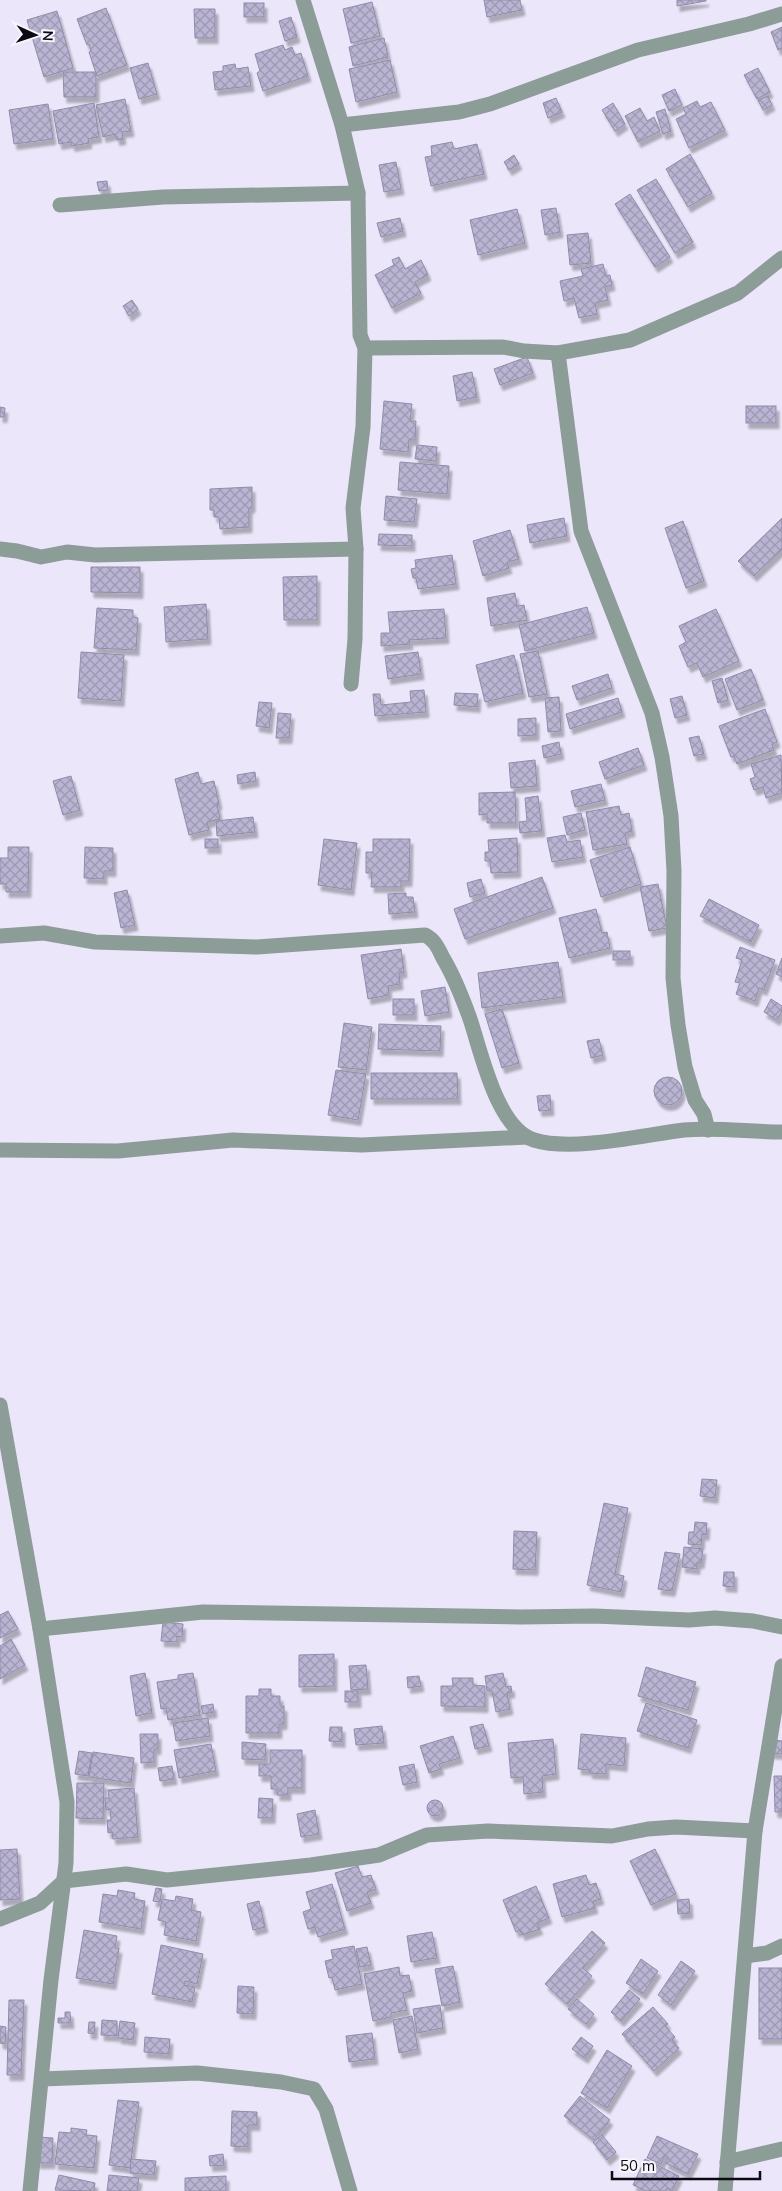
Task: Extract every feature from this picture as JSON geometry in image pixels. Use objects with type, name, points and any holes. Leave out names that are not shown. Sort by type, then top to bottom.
[{"type":"street","points":[[302,0],[342,125],[358,193],[360,335],[365,348],[363,427],[353,508],[356,549],[355,639],[351,684]]},
{"type":"street","points":[[342,125],[459,112],[490,104],[638,50],[749,24],[782,14]]},
{"type":"street","points":[[60,205],[163,197],[358,193]]},
{"type":"street","points":[[365,348],[504,347],[524,351],[558,353],[630,340],[738,293],[782,258]]},
{"type":"street","points":[[558,353],[581,531],[652,713],[662,757],[671,816],[674,862],[673,978],[677,1017],[685,1067],[695,1100],[704,1114],[708,1130]]},
{"type":"street","points":[[0,549],[17,550],[41,557],[67,552],[95,555],[356,549]]},
{"type":"street","points":[[0,936],[44,933],[95,942],[257,947],[424,935],[432,938],[448,967],[469,1016],[484,1066],[505,1114],[511,1124],[526,1136],[534,1140],[564,1143],[596,1142],[685,1130],[782,1132]]},
{"type":"street","points":[[0,1150],[118,1151],[233,1140],[362,1144],[526,1136]]},
{"type":"street","points":[[0,1405],[40,1629],[67,1802],[67,1844],[64,1881],[51,1980],[30,2191]]},
{"type":"street","points":[[40,1629],[203,1612],[521,1617],[594,1616],[689,1620],[715,1618],[753,1621],[782,1627]]},
{"type":"street","points":[[724,2191],[755,1832],[782,1666]]},
{"type":"street","points":[[0,1919],[40,1903],[64,1881],[126,1874],[167,1880],[303,1866],[379,1855],[427,1835],[488,1831],[612,1836],[648,1829],[676,1827],[755,1832]]},
{"type":"street","points":[[745,1956],[767,1952],[782,1946]]},
{"type":"street","points":[[42,2079],[197,2073],[281,2082],[314,2089],[326,2109],[350,2191]]},
{"type":"street","points":[[727,2162],[782,2149]]},
{"type":"building","points":[[484,0],[520,0],[522,10],[487,17]]},
{"type":"building","points":[[677,0],[706,0],[706,1],[677,6]]},
{"type":"building","points":[[372,2],[380,36],[351,43],[343,9]]},
{"type":"building","points":[[244,3],[264,3],[264,17],[244,17]]},
{"type":"building","points":[[106,8],[127,65],[97,76],[89,52],[91,51],[89,44],[87,45],[77,19]]},
{"type":"building","points":[[194,9],[215,9],[215,38],[195,38]]},
{"type":"building","points":[[57,11],[73,68],[44,77],[27,20]]},
{"type":"building","points":[[291,17],[297,37],[285,41],[279,21]]},
{"type":"building","points":[[782,27],[782,48],[778,50],[771,32]]},
{"type":"building","points":[[384,38],[388,57],[353,66],[349,47]]},
{"type":"building","points":[[283,45],[285,50],[292,47],[295,55],[301,53],[308,76],[263,91],[257,73],[260,71],[255,54]]},
{"type":"building","points":[[390,60],[397,92],[356,102],[349,69]]},
{"type":"building","points":[[148,63],[157,94],[139,99],[130,68]]},
{"type":"building","points":[[235,64],[236,69],[248,67],[251,86],[215,90],[213,72],[223,71],[223,66]]},
{"type":"building","points":[[758,68],[770,92],[757,99],[744,75]]},
{"type":"building","points":[[63,72],[96,72],[96,97],[64,97]]},
{"type":"building","points":[[675,89],[682,105],[669,111],[662,95]]},
{"type":"building","points":[[768,96],[772,105],[763,110],[758,100]]},
{"type":"building","points":[[556,98],[562,112],[548,118],[543,103]]},
{"type":"building","points":[[125,99],[131,131],[122,132],[123,139],[117,140],[115,134],[103,137],[96,105]]},
{"type":"building","points":[[697,101],[700,107],[711,102],[725,130],[689,148],[676,119],[686,114],[683,108]]},
{"type":"building","points":[[94,103],[99,137],[88,139],[89,143],[72,146],[71,142],[59,144],[53,111]]},
{"type":"building","points":[[613,103],[625,124],[615,131],[602,110]]},
{"type":"building","points":[[48,104],[53,139],[14,144],[9,110]]},
{"type":"building","points":[[640,108],[647,121],[654,117],[660,131],[638,142],[625,116]]},
{"type":"building","points":[[665,109],[671,131],[663,134],[656,112]]},
{"type":"building","points":[[452,142],[454,149],[477,144],[484,174],[431,186],[425,157],[432,156],[431,146]]},
{"type":"building","points":[[690,154],[712,193],[688,207],[666,169]]},
{"type":"building","points":[[514,155],[519,164],[509,170],[504,162]]},
{"type":"building","points":[[396,162],[401,189],[384,192],[379,165]]},
{"type":"building","points":[[656,179],[693,242],[675,253],[637,190]]},
{"type":"building","points":[[107,181],[108,190],[99,191],[97,182]]},
{"type":"building","points":[[630,194],[670,257],[655,267],[615,204]]},
{"type":"building","points":[[556,208],[560,232],[545,235],[541,210]]},
{"type":"building","points":[[517,209],[525,243],[478,255],[470,220]]},
{"type":"building","points":[[400,218],[403,231],[381,237],[377,223]]},
{"type":"building","points":[[588,233],[591,263],[570,265],[567,235]]},
{"type":"building","points":[[399,257],[405,269],[421,260],[428,275],[415,282],[421,293],[392,308],[375,275],[394,265],[392,260]]},
{"type":"building","points":[[603,264],[606,276],[610,275],[612,285],[605,287],[608,300],[595,303],[597,314],[579,318],[574,298],[564,301],[560,281],[583,276],[581,269]]},
{"type":"building","points":[[132,300],[138,309],[129,316],[123,306]]},
{"type":"building","points":[[527,357],[533,373],[500,385],[494,369]]},
{"type":"building","points":[[472,372],[477,397],[457,401],[453,376]]},
{"type":"building","points":[[384,401],[412,404],[410,421],[416,421],[415,440],[409,440],[408,452],[380,449]]},
{"type":"building","points":[[746,406],[776,406],[776,423],[746,423]]},
{"type":"building","points":[[0,407],[5,408],[4,417],[0,417]]},
{"type":"building","points":[[417,445],[437,447],[436,461],[415,459]]},
{"type":"building","points":[[400,462],[449,466],[447,494],[398,490]]},
{"type":"building","points":[[252,487],[249,527],[220,529],[219,517],[214,517],[214,510],[210,510],[210,489]]},
{"type":"building","points":[[386,496],[417,499],[414,522],[384,520]]},
{"type":"building","points":[[564,518],[567,536],[530,543],[527,525]]},
{"type":"building","points":[[782,518],[782,549],[754,576],[738,561]]},
{"type":"building","points":[[683,521],[704,581],[686,588],[665,528]]},
{"type":"building","points":[[510,530],[519,559],[507,562],[509,568],[483,576],[473,541]]},
{"type":"building","points":[[379,534],[412,535],[412,546],[378,545]]},
{"type":"building","points":[[452,555],[456,584],[418,589],[416,578],[413,578],[411,569],[416,568],[415,560]]},
{"type":"building","points":[[91,567],[140,567],[140,593],[91,592]]},
{"type":"building","points":[[317,576],[317,620],[284,620],[283,577]]},
{"type":"building","points":[[515,593],[517,606],[524,605],[527,620],[491,626],[487,598]]},
{"type":"building","points":[[206,604],[208,639],[166,642],[164,607]]},
{"type":"building","points":[[587,607],[594,633],[525,651],[519,625]]},
{"type":"building","points":[[97,608],[133,610],[133,617],[138,618],[136,650],[94,648]]},
{"type":"building","points":[[444,609],[446,638],[409,640],[410,644],[381,646],[381,633],[390,633],[388,612]]},
{"type":"building","points":[[716,609],[739,661],[703,677],[697,663],[688,667],[679,646],[686,642],[679,626]]},
{"type":"building","points":[[538,651],[547,694],[529,697],[520,654]]},
{"type":"building","points":[[81,652],[124,655],[121,701],[78,698]]},
{"type":"building","points":[[418,652],[421,674],[388,679],[385,656]]},
{"type":"building","points":[[514,655],[523,693],[485,702],[476,665]]},
{"type":"building","points":[[751,669],[763,700],[737,710],[725,679]]},
{"type":"building","points":[[608,674],[612,688],[577,700],[572,686]]},
{"type":"building","points":[[722,678],[728,700],[718,703],[712,681]]},
{"type":"building","points":[[424,690],[426,712],[375,716],[373,694],[380,694],[381,705],[411,702],[410,691]]},
{"type":"building","points":[[455,693],[478,694],[477,707],[454,705]]},
{"type":"building","points":[[682,696],[687,715],[675,718],[670,699]]},
{"type":"building","points":[[559,697],[561,731],[548,732],[545,698]]},
{"type":"building","points":[[618,698],[622,712],[570,729],[566,714]]},
{"type":"building","points":[[259,702],[272,703],[269,728],[256,726]]},
{"type":"building","points":[[765,709],[777,742],[772,744],[774,750],[737,764],[734,756],[731,757],[719,726]]},
{"type":"building","points":[[278,713],[291,714],[289,738],[276,738]]},
{"type":"building","points":[[536,718],[536,735],[518,736],[518,719]]},
{"type":"building","points":[[699,736],[704,754],[694,756],[689,738]]},
{"type":"building","points":[[559,742],[561,754],[544,758],[542,746]]},
{"type":"building","points":[[638,748],[644,765],[605,779],[599,762]]},
{"type":"building","points":[[781,755],[782,793],[766,798],[763,787],[754,790],[750,779],[755,777],[751,764]]},
{"type":"building","points":[[535,760],[537,786],[511,788],[509,763]]},
{"type":"building","points":[[198,772],[201,784],[214,781],[220,819],[207,822],[209,830],[189,835],[175,779]]},
{"type":"building","points":[[255,772],[256,781],[238,784],[237,775]]},
{"type":"building","points":[[71,776],[80,810],[63,815],[53,781]]},
{"type":"building","points":[[601,784],[605,800],[575,807],[571,791]]},
{"type":"building","points":[[515,792],[516,823],[487,823],[487,814],[479,815],[479,793]]},
{"type":"building","points":[[538,796],[542,831],[520,833],[519,822],[527,821],[525,798]]},
{"type":"building","points":[[619,806],[621,815],[629,813],[632,831],[625,833],[627,844],[593,850],[586,812]]},
{"type":"building","points":[[581,813],[585,830],[567,835],[563,817]]},
{"type":"building","points":[[253,817],[255,832],[217,836],[216,821]]},
{"type":"building","points":[[565,835],[567,842],[580,840],[583,857],[552,862],[547,838]]},
{"type":"building","points":[[517,838],[518,872],[491,873],[490,861],[485,861],[485,852],[489,852],[488,840]]},
{"type":"building","points":[[205,839],[218,839],[218,848],[205,848]]},
{"type":"building","points":[[324,839],[357,843],[351,890],[318,885]]},
{"type":"building","points":[[373,839],[410,839],[409,881],[401,881],[401,887],[371,887],[372,873],[366,873],[366,852],[373,852]]},
{"type":"building","points":[[8,847],[29,847],[28,892],[6,892],[6,884],[0,884],[0,858],[8,858]]},
{"type":"building","points":[[85,847],[113,848],[113,871],[104,871],[104,879],[84,878]]},
{"type":"building","points":[[630,847],[641,884],[601,897],[590,860]]},
{"type":"building","points":[[542,877],[553,908],[465,939],[454,909]]},
{"type":"building","points":[[481,879],[485,893],[470,897],[467,883]]},
{"type":"building","points":[[658,884],[667,928],[649,931],[640,887]]},
{"type":"building","points":[[127,890],[135,925],[121,928],[114,893]]},
{"type":"building","points":[[406,893],[406,897],[413,897],[415,912],[389,914],[388,894]]},
{"type":"building","points":[[709,899],[759,925],[751,942],[700,916]]},
{"type":"building","points":[[596,909],[602,933],[607,932],[610,948],[569,958],[559,918]]},
{"type":"building","points":[[740,947],[775,960],[764,990],[759,988],[755,1001],[736,994],[740,983],[735,982],[742,960],[736,958]]},
{"type":"building","points":[[401,949],[404,972],[399,973],[400,984],[388,986],[389,995],[368,999],[361,955]]},
{"type":"building","points":[[613,951],[630,951],[630,960],[613,960]]},
{"type":"building","points":[[782,958],[782,977],[776,974]]},
{"type":"building","points":[[558,962],[563,997],[482,1008],[478,973]]},
{"type":"building","points":[[445,987],[449,1012],[425,1016],[421,991]]},
{"type":"building","points":[[393,999],[414,999],[414,1015],[393,1015]]},
{"type":"building","points":[[771,999],[782,1006],[782,1011],[777,1020],[764,1012]]},
{"type":"building","points":[[502,1009],[519,1063],[502,1068],[485,1014]]},
{"type":"building","points":[[344,1023],[372,1027],[366,1070],[338,1067]]},
{"type":"building","points":[[379,1024],[441,1026],[440,1051],[378,1049]]},
{"type":"building","points":[[599,1039],[603,1055],[591,1058],[587,1041]]},
{"type":"building","points":[[336,1070],[366,1074],[358,1120],[328,1115]]},
{"type":"building","points":[[371,1073],[457,1073],[458,1099],[371,1099]]},
{"type":"building","points":[[668,1077],[678,1081],[682,1091],[678,1101],[668,1105],[658,1101],[654,1091],[658,1081]]},
{"type":"building","points":[[550,1095],[551,1110],[539,1111],[537,1096]]},
{"type":"building","points":[[702,1479],[717,1480],[715,1498],[700,1496]]},
{"type":"building","points":[[604,1503],[628,1508],[615,1574],[624,1576],[621,1592],[587,1585]]},
{"type":"building","points":[[695,1522],[707,1523],[706,1535],[702,1534],[701,1545],[688,1544],[689,1532],[694,1532]]},
{"type":"building","points":[[514,1531],[537,1532],[535,1570],[513,1569]]},
{"type":"building","points":[[684,1547],[703,1549],[701,1563],[697,1563],[697,1569],[682,1567]]},
{"type":"building","points":[[665,1552],[680,1554],[672,1591],[658,1589]]},
{"type":"building","points":[[724,1572],[734,1572],[734,1587],[723,1586]]},
{"type":"building","points":[[8,1611],[18,1629],[0,1638],[0,1615]]},
{"type":"building","points":[[163,1622],[183,1624],[182,1637],[177,1636],[177,1642],[161,1641]]},
{"type":"building","points":[[11,1639],[25,1665],[0,1679],[0,1646]]},
{"type":"building","points":[[334,1654],[334,1686],[299,1687],[299,1655]]},
{"type":"building","points":[[366,1665],[368,1689],[351,1690],[349,1666]]},
{"type":"building","points":[[646,1667],[696,1682],[688,1710],[638,1696]]},
{"type":"building","points":[[145,1673],[152,1713],[136,1716],[130,1676]]},
{"type":"building","points":[[193,1673],[200,1715],[168,1720],[166,1708],[161,1709],[157,1682],[178,1679],[178,1675]]},
{"type":"building","points":[[503,1673],[506,1687],[511,1686],[512,1692],[507,1693],[510,1709],[496,1712],[492,1691],[487,1691],[485,1676]]},
{"type":"building","points":[[419,1676],[421,1686],[408,1688],[407,1677]]},
{"type":"building","points":[[452,1678],[473,1678],[473,1685],[485,1686],[485,1707],[441,1706],[441,1686],[453,1686]]},
{"type":"building","points":[[259,1689],[271,1689],[271,1696],[280,1696],[280,1706],[284,1706],[284,1724],[279,1724],[279,1733],[246,1733],[246,1696],[259,1696]]},
{"type":"building","points":[[345,1691],[358,1691],[358,1702],[345,1702]]},
{"type":"building","points":[[646,1703],[697,1720],[688,1748],[637,1731]]},
{"type":"building","points":[[213,1704],[214,1712],[203,1714],[201,1706]]},
{"type":"building","points":[[208,1718],[210,1736],[176,1741],[173,1723]]},
{"type":"building","points":[[483,1724],[489,1746],[475,1749],[470,1727]]},
{"type":"building","points":[[382,1726],[384,1743],[356,1745],[354,1729]]},
{"type":"building","points":[[330,1727],[342,1727],[342,1742],[329,1741]]},
{"type":"building","points":[[140,1734],[158,1734],[158,1749],[154,1749],[154,1762],[141,1763]]},
{"type":"building","points":[[581,1734],[626,1738],[624,1766],[606,1764],[606,1774],[589,1773],[590,1770],[578,1769]]},
{"type":"building","points":[[453,1736],[460,1758],[439,1764],[441,1769],[429,1773],[420,1746]]},
{"type":"building","points":[[553,1739],[556,1774],[542,1776],[543,1792],[524,1794],[523,1777],[511,1778],[508,1743]]},
{"type":"building","points":[[773,1740],[782,1741],[782,1754],[771,1753]]},
{"type":"building","points":[[242,1742],[266,1744],[265,1760],[242,1759]]},
{"type":"building","points":[[211,1744],[216,1771],[179,1778],[174,1750]]},
{"type":"building","points":[[270,1750],[302,1750],[302,1788],[288,1788],[288,1795],[277,1795],[277,1789],[271,1789],[271,1776],[259,1776],[259,1764],[270,1764]]},
{"type":"building","points":[[79,1751],[92,1753],[88,1776],[75,1774]]},
{"type":"building","points":[[93,1752],[134,1758],[131,1783],[89,1777]]},
{"type":"building","points":[[414,1764],[417,1782],[403,1785],[399,1767]]},
{"type":"building","points":[[172,1766],[174,1779],[160,1781],[158,1768]]},
{"type":"building","points":[[774,1776],[782,1776],[782,1812],[775,1812]]},
{"type":"building","points":[[77,1783],[104,1783],[103,1819],[76,1818]]},
{"type":"building","points":[[134,1788],[138,1837],[113,1839],[112,1832],[108,1833],[107,1820],[111,1820],[110,1809],[106,1810],[105,1798],[109,1798],[108,1790]]},
{"type":"building","points":[[259,1798],[273,1799],[272,1818],[258,1818]]},
{"type":"building","points":[[432,1800],[438,1800],[443,1805],[441,1814],[432,1816],[427,1811],[427,1805]]},
{"type":"building","points":[[315,1810],[319,1834],[301,1837],[297,1814]]},
{"type":"building","points":[[17,1849],[20,1899],[0,1900],[0,1850]]},
{"type":"building","points":[[655,1849],[676,1894],[651,1905],[630,1861]]},
{"type":"building","points":[[358,1866],[362,1877],[371,1875],[376,1889],[367,1892],[371,1903],[347,1911],[335,1873]]},
{"type":"building","points":[[586,1875],[589,1885],[596,1883],[601,1899],[593,1901],[595,1908],[562,1917],[553,1884]]},
{"type":"building","points":[[332,1884],[345,1929],[318,1937],[315,1927],[308,1929],[303,1912],[311,1909],[306,1892]]},
{"type":"building","points":[[536,1886],[549,1918],[537,1923],[540,1929],[522,1935],[520,1930],[516,1932],[503,1900]]},
{"type":"building","points":[[156,1888],[162,1889],[160,1902],[153,1901]]},
{"type":"building","points":[[118,1890],[135,1893],[134,1899],[145,1901],[141,1929],[99,1922],[103,1894],[117,1896]]},
{"type":"building","points":[[176,1896],[193,1899],[191,1910],[201,1912],[196,1941],[164,1935],[166,1922],[158,1920],[162,1899],[175,1901]]},
{"type":"building","points":[[689,1899],[690,1913],[678,1914],[677,1900]]},
{"type":"building","points":[[259,1901],[265,1927],[253,1930],[247,1904]]},
{"type":"building","points":[[84,1930],[117,1936],[115,1948],[119,1948],[113,1984],[76,1978]]},
{"type":"building","points":[[592,1931],[605,1943],[583,1968],[592,1976],[567,2004],[545,1984]]},
{"type":"building","points":[[432,1932],[437,1958],[411,1962],[407,1936]]},
{"type":"building","points":[[161,1945],[203,1954],[197,1984],[185,1981],[184,1985],[195,1987],[192,2002],[152,1994]]},
{"type":"building","points":[[354,1946],[362,1984],[335,1990],[332,1977],[329,1978],[325,1961],[333,1959],[331,1950]]},
{"type":"building","points":[[367,1947],[371,1965],[360,1967],[356,1949]]},
{"type":"building","points":[[641,1959],[658,1971],[643,1994],[626,1983]]},
{"type":"building","points":[[681,1961],[695,1971],[671,2005],[658,1995]]},
{"type":"building","points":[[453,1966],[460,2002],[442,2006],[435,1969]]},
{"type":"building","points":[[399,1967],[400,1976],[409,1975],[412,1991],[403,1993],[407,2010],[391,2013],[391,2017],[373,2021],[364,1974]]},
{"type":"building","points":[[759,1968],[782,1968],[782,2039],[759,2039]]},
{"type":"building","points":[[238,1986],[254,1987],[253,2014],[237,2013]]},
{"type":"building","points":[[629,1990],[640,1999],[621,2021],[611,2012]]},
{"type":"building","points":[[577,1999],[594,2014],[586,2024],[568,2009]]},
{"type":"building","points":[[9,2000],[24,2000],[21,2075],[7,2075]]},
{"type":"building","points":[[440,2005],[443,2028],[417,2033],[413,2009]]},
{"type":"building","points":[[653,2007],[668,2024],[665,2026],[675,2037],[672,2040],[679,2048],[654,2071],[622,2034]]},
{"type":"building","points":[[65,2012],[70,2012],[71,2023],[58,2023],[58,2018],[65,2018]]},
{"type":"building","points":[[412,2016],[418,2049],[399,2053],[393,2020]]},
{"type":"building","points":[[102,2020],[117,2021],[117,2036],[101,2035]]},
{"type":"building","points":[[120,2021],[135,2023],[133,2040],[118,2038]]},
{"type":"building","points":[[89,2022],[95,2022],[94,2034],[88,2033]]},
{"type":"building","points":[[0,2026],[6,2027],[5,2044],[0,2043]]},
{"type":"building","points":[[372,2033],[375,2059],[349,2062],[346,2036]]},
{"type":"building","points":[[145,2037],[170,2039],[169,2054],[144,2052]]},
{"type":"building","points":[[581,2037],[593,2046],[585,2058],[572,2049]]},
{"type":"building","points":[[607,2050],[632,2066],[607,2108],[581,2093]]},
{"type":"building","points":[[580,2096],[610,2120],[594,2140],[564,2116]]},
{"type":"building","points":[[118,2100],[139,2102],[130,2168],[109,2165]]},
{"type":"building","points":[[232,2111],[257,2112],[257,2125],[248,2125],[248,2147],[231,2146]]},
{"type":"building","points":[[71,2128],[87,2130],[86,2135],[97,2136],[94,2168],[55,2164],[59,2132],[71,2133]]},
{"type":"building","points":[[602,2135],[616,2152],[607,2160],[593,2142]]},
{"type":"building","points":[[657,2136],[698,2154],[688,2174],[665,2163],[668,2157],[665,2155],[661,2164],[647,2158]]},
{"type":"building","points":[[39,2137],[53,2138],[52,2163],[37,2163]]},
{"type":"building","points":[[223,2154],[224,2165],[210,2166],[209,2156]]},
{"type":"building","points":[[131,2159],[156,2161],[154,2175],[130,2173]]},
{"type":"building","points":[[645,2159],[679,2176],[672,2191],[667,2188],[665,2191],[646,2191],[633,2185]]},
{"type":"building","points":[[59,2175],[95,2183],[94,2191],[55,2190]]},
{"type":"building","points":[[109,2175],[139,2178],[137,2191],[107,2191]]},
{"type":"building","points":[[226,2176],[226,2191],[185,2191],[185,2178]]}]
